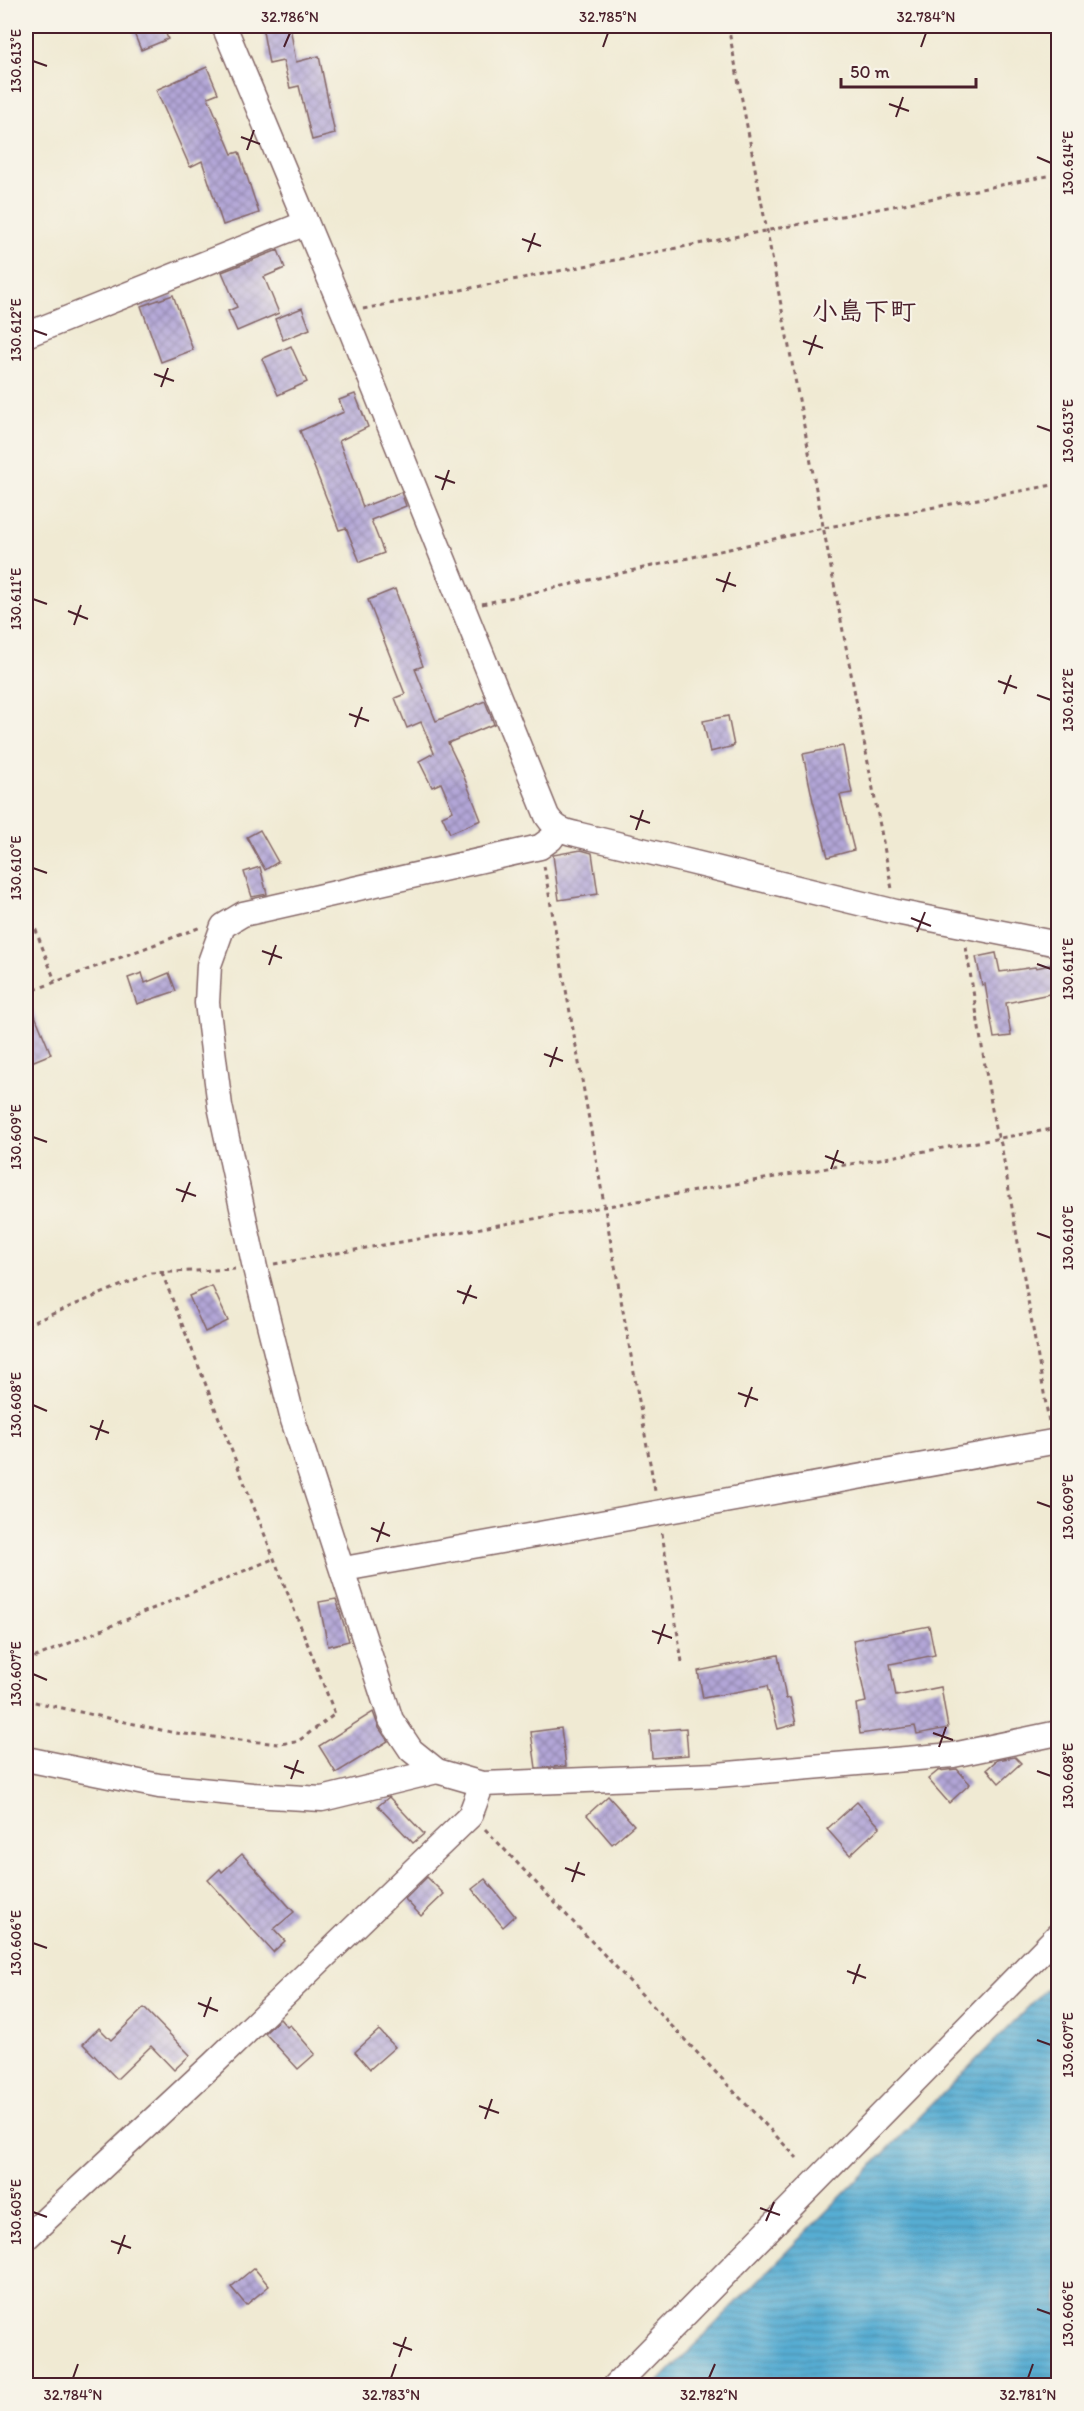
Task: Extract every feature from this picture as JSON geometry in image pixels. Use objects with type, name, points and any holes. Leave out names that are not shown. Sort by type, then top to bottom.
[{"type":"street","points":[[224,26],[344,313],[547,816],[558,829],[896,912],[1059,944]]},
{"type":"street","points":[[26,335],[306,223]]},
{"type":"street","points":[[558,829],[551,839],[540,847],[243,914],[223,926],[208,965],[207,1003],[220,1106],[255,1268],[293,1420],[344,1569],[391,1720],[411,1750],[437,1771],[482,1784],[716,1775],[953,1755],[1059,1733]]},
{"type":"street","points":[[344,1569],[1055,1441]]},
{"type":"street","points":[[26,1759],[159,1786],[322,1799],[437,1771]]},
{"type":"street","points":[[26,2238],[213,2064],[470,1816],[482,1784]]},
{"type":"street","points":[[615,2385],[1059,1935]]},
{"type":"path","points":[[728,26],[896,912]]},
{"type":"path","points":[[344,313],[1059,174]]},
{"type":"path","points":[[463,608],[823,528],[1059,484]]},
{"type":"path","points":[[540,847],[658,1513],[682,1662]]},
{"type":"path","points":[[26,904],[55,981]]},
{"type":"path","points":[[26,993],[203,926],[216,924],[223,926]]},
{"type":"path","points":[[968,925],[964,933],[965,943],[1059,1470]]},
{"type":"path","points":[[26,1325],[151,1274],[255,1268],[605,1209],[1059,1128]]},
{"type":"path","points":[[26,1700],[174,1733],[278,1744],[297,1742],[335,1714],[161,1273]]},
{"type":"path","points":[[26,1661],[274,1558]]},
{"type":"path","points":[[470,1816],[797,2158]]},
{"type":"water","points":[[1058,1977],[1058,2385],[655,2385]]},
{"type":"building","points":[[131,26],[163,26],[168,39],[141,50]]},
{"type":"building","points":[[262,26],[290,26],[296,62],[319,56],[335,134],[312,140],[299,86],[290,88],[283,61],[269,64]]},
{"type":"building","points":[[207,67],[218,93],[208,97],[232,154],[239,152],[259,213],[223,225],[202,161],[190,167],[156,90]]},
{"type":"building","points":[[278,250],[285,268],[264,277],[279,313],[237,331],[228,311],[237,307],[222,272]]},
{"type":"building","points":[[173,295],[193,350],[161,362],[141,306]]},
{"type":"building","points":[[302,308],[310,329],[283,340],[275,319]]},
{"type":"building","points":[[291,346],[307,382],[278,395],[262,359]]},
{"type":"building","points":[[355,394],[368,427],[339,441],[363,507],[401,492],[406,506],[371,520],[384,553],[360,562],[346,528],[339,530],[300,431],[344,412],[339,400]]},
{"type":"building","points":[[395,589],[423,666],[415,669],[436,721],[485,701],[494,724],[448,743],[481,820],[450,833],[442,816],[453,811],[441,783],[432,787],[419,761],[434,753],[421,722],[407,728],[395,698],[405,694],[368,600]]},
{"type":"building","points":[[728,716],[734,746],[710,752],[703,721]]},
{"type":"building","points":[[843,746],[852,793],[840,795],[854,850],[828,857],[803,754]]},
{"type":"building","points":[[260,830],[278,862],[265,870],[247,837]]},
{"type":"building","points":[[581,850],[592,853],[598,894],[559,900],[553,855]]},
{"type":"building","points":[[260,867],[267,894],[252,897],[244,872]]},
{"type":"building","points":[[996,953],[1000,972],[1055,964],[1059,992],[1006,1003],[1011,1036],[994,1038],[985,984],[982,985],[976,957]]},
{"type":"building","points":[[142,973],[145,983],[169,973],[176,991],[137,1004],[128,978]]},
{"type":"building","points":[[26,994],[51,1054],[29,1063],[26,1054]]},
{"type":"building","points":[[212,1286],[228,1321],[205,1332],[189,1296]]},
{"type":"building","points":[[336,1599],[349,1641],[328,1646],[319,1602]]},
{"type":"building","points":[[929,1626],[935,1655],[890,1664],[896,1696],[941,1687],[948,1728],[917,1734],[915,1726],[860,1734],[856,1704],[866,1702],[853,1640]]},
{"type":"building","points":[[778,1655],[786,1699],[790,1698],[796,1724],[778,1729],[767,1686],[703,1698],[698,1671]]},
{"type":"building","points":[[373,1712],[379,1728],[388,1741],[336,1773],[319,1746]]},
{"type":"building","points":[[561,1728],[566,1766],[536,1768],[531,1732]]},
{"type":"building","points":[[686,1728],[688,1755],[652,1758],[650,1731]]},
{"type":"building","points":[[1015,1757],[1021,1763],[999,1783],[987,1769],[997,1760]]},
{"type":"building","points":[[957,1769],[970,1784],[949,1803],[928,1779],[938,1771]]},
{"type":"building","points":[[608,1796],[634,1825],[612,1844],[587,1815]]},
{"type":"building","points":[[389,1797],[424,1834],[413,1843],[378,1806]]},
{"type":"building","points":[[857,1802],[880,1827],[850,1855],[827,1829]]},
{"type":"building","points":[[242,1854],[294,1912],[274,1929],[285,1941],[273,1952],[208,1880],[220,1869],[222,1872]]},
{"type":"building","points":[[427,1877],[444,1894],[421,1916],[405,1899]]},
{"type":"building","points":[[485,1879],[515,1916],[503,1927],[472,1889]]},
{"type":"building","points":[[144,2008],[190,2055],[174,2070],[151,2046],[117,2079],[83,2044],[99,2028],[111,2040]]},
{"type":"building","points":[[280,2019],[287,2027],[290,2025],[315,2054],[298,2069],[265,2033]]},
{"type":"building","points":[[379,2030],[395,2047],[370,2069],[355,2052]]},
{"type":"building","points":[[254,2268],[269,2286],[246,2305],[231,2287]]},
{"type":"district","name":"小島下町","points":[[864,311]]}]
